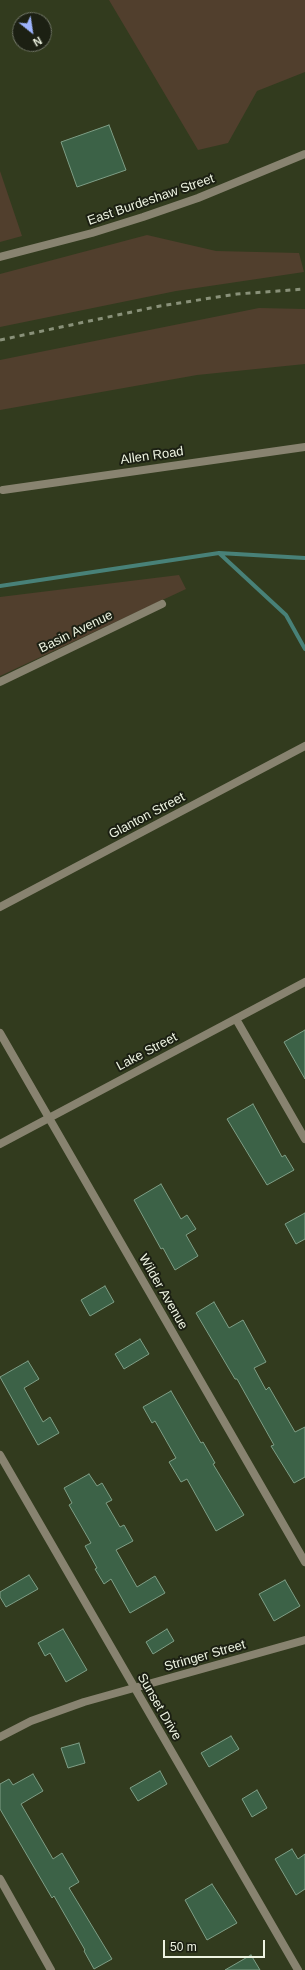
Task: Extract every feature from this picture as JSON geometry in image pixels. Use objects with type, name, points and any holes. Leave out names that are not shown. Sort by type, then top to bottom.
[{"type":"street","name":"East Burdeshaw Street","points":[[0,257],[92,233],[150,215],[205,196],[305,154]]},
{"type":"street","name":"Allen Road","points":[[3,490],[305,446]]},
{"type":"street","name":"Basin Avenue","points":[[0,682],[162,604]]},
{"type":"street","name":"Glanton Street","points":[[0,906],[305,746]]},
{"type":"street","name":"Lake Street","points":[[0,1144],[305,982]]},
{"type":"street","points":[[236,1019],[305,1139]]},
{"type":"street","name":"Wilder Avenue","points":[[0,1033],[305,1562]]},
{"type":"street","name":"Sunset Drive","points":[[0,1454],[298,1970]]},
{"type":"street","name":"Stringer Street","points":[[0,1737],[57,1711],[305,1640]]},
{"type":"street","points":[[0,1880],[51,1970]]},
{"type":"shaded area","points":[[109,0],[305,0],[305,72],[257,91],[228,143],[198,150]]},
{"type":"shaded area","points":[[0,171],[22,236],[0,242]]},
{"type":"shaded area","points":[[147,235],[216,251],[299,253],[304,272],[176,291],[0,327],[0,274]]},
{"type":"shaded area","points":[[259,308],[305,309],[305,364],[197,375],[0,410],[0,360]]},
{"type":"shaded area","points":[[179,575],[186,589],[0,676],[0,597]]},
{"type":"building","points":[[109,125],[126,170],[77,187],[61,142]]},
{"type":"building","points":[[305,1030],[305,1079],[284,1042]]},
{"type":"building","points":[[253,1104],[282,1157],[285,1155],[294,1170],[267,1185],[227,1119]]},
{"type":"building","points":[[161,1184],[181,1219],[187,1215],[196,1229],[186,1235],[198,1256],[175,1270],[163,1248],[161,1249],[134,1200]]},
{"type":"building","points":[[305,1213],[305,1239],[296,1244],[285,1224]]},
{"type":"building","points":[[105,1286],[114,1302],[90,1316],[81,1300]]},
{"type":"building","points":[[214,1302],[229,1328],[243,1320],[266,1362],[254,1368],[266,1390],[269,1387],[295,1432],[305,1427],[305,1477],[294,1483],[271,1446],[274,1445],[237,1379],[235,1379],[196,1313]]},
{"type":"building","points":[[140,1339],[149,1354],[124,1369],[115,1354]]},
{"type":"building","points":[[28,1361],[39,1379],[24,1388],[43,1422],[50,1417],[59,1433],[38,1445],[0,1377]]},
{"type":"building","points":[[171,1391],[201,1443],[203,1442],[215,1463],[213,1464],[244,1515],[216,1531],[187,1479],[181,1482],[169,1462],[176,1458],[155,1421],[152,1423],[143,1407]]},
{"type":"building","points":[[89,1474],[97,1486],[102,1483],[112,1500],[106,1503],[120,1527],[124,1525],[133,1541],[116,1550],[137,1587],[155,1576],[165,1593],[130,1613],[111,1579],[104,1584],[95,1569],[97,1568],[85,1546],[91,1543],[69,1505],[72,1503],[64,1488]]},
{"type":"building","points":[[29,1575],[38,1589],[6,1607],[0,1597],[0,1592]]},
{"type":"building","points":[[285,1580],[300,1606],[274,1621],[259,1594]]},
{"type":"building","points":[[63,1629],[87,1670],[66,1682],[50,1653],[45,1656],[38,1643]]},
{"type":"building","points":[[167,1629],[174,1641],[153,1654],[146,1642]]},
{"type":"building","points":[[231,1736],[239,1749],[209,1767],[201,1753]]},
{"type":"building","points":[[79,1743],[85,1763],[68,1768],[61,1748]]},
{"type":"building","points":[[160,1771],[167,1784],[138,1801],[130,1788]]},
{"type":"building","points":[[33,1774],[43,1791],[21,1804],[53,1859],[62,1853],[79,1882],[69,1888],[112,1959],[94,1969],[84,1951],[85,1950],[54,1896],[52,1898],[0,1809],[0,1784],[9,1779],[13,1785]]},
{"type":"building","points":[[257,1790],[267,1808],[252,1817],[242,1799]]},
{"type":"building","points":[[292,1849],[298,1859],[305,1854],[305,1889],[296,1895],[275,1859]]},
{"type":"building","points":[[212,1884],[237,1923],[207,1940],[185,1900]]},
{"type":"building","points":[[251,1955],[260,1970],[225,1970]]},
{"type":"waterway","points":[[219,553],[286,615],[305,649]]},
{"type":"waterway","points":[[0,586],[219,553],[305,558]]},
{"type":"railway","points":[[0,340],[160,306],[237,294],[305,289]]}]
